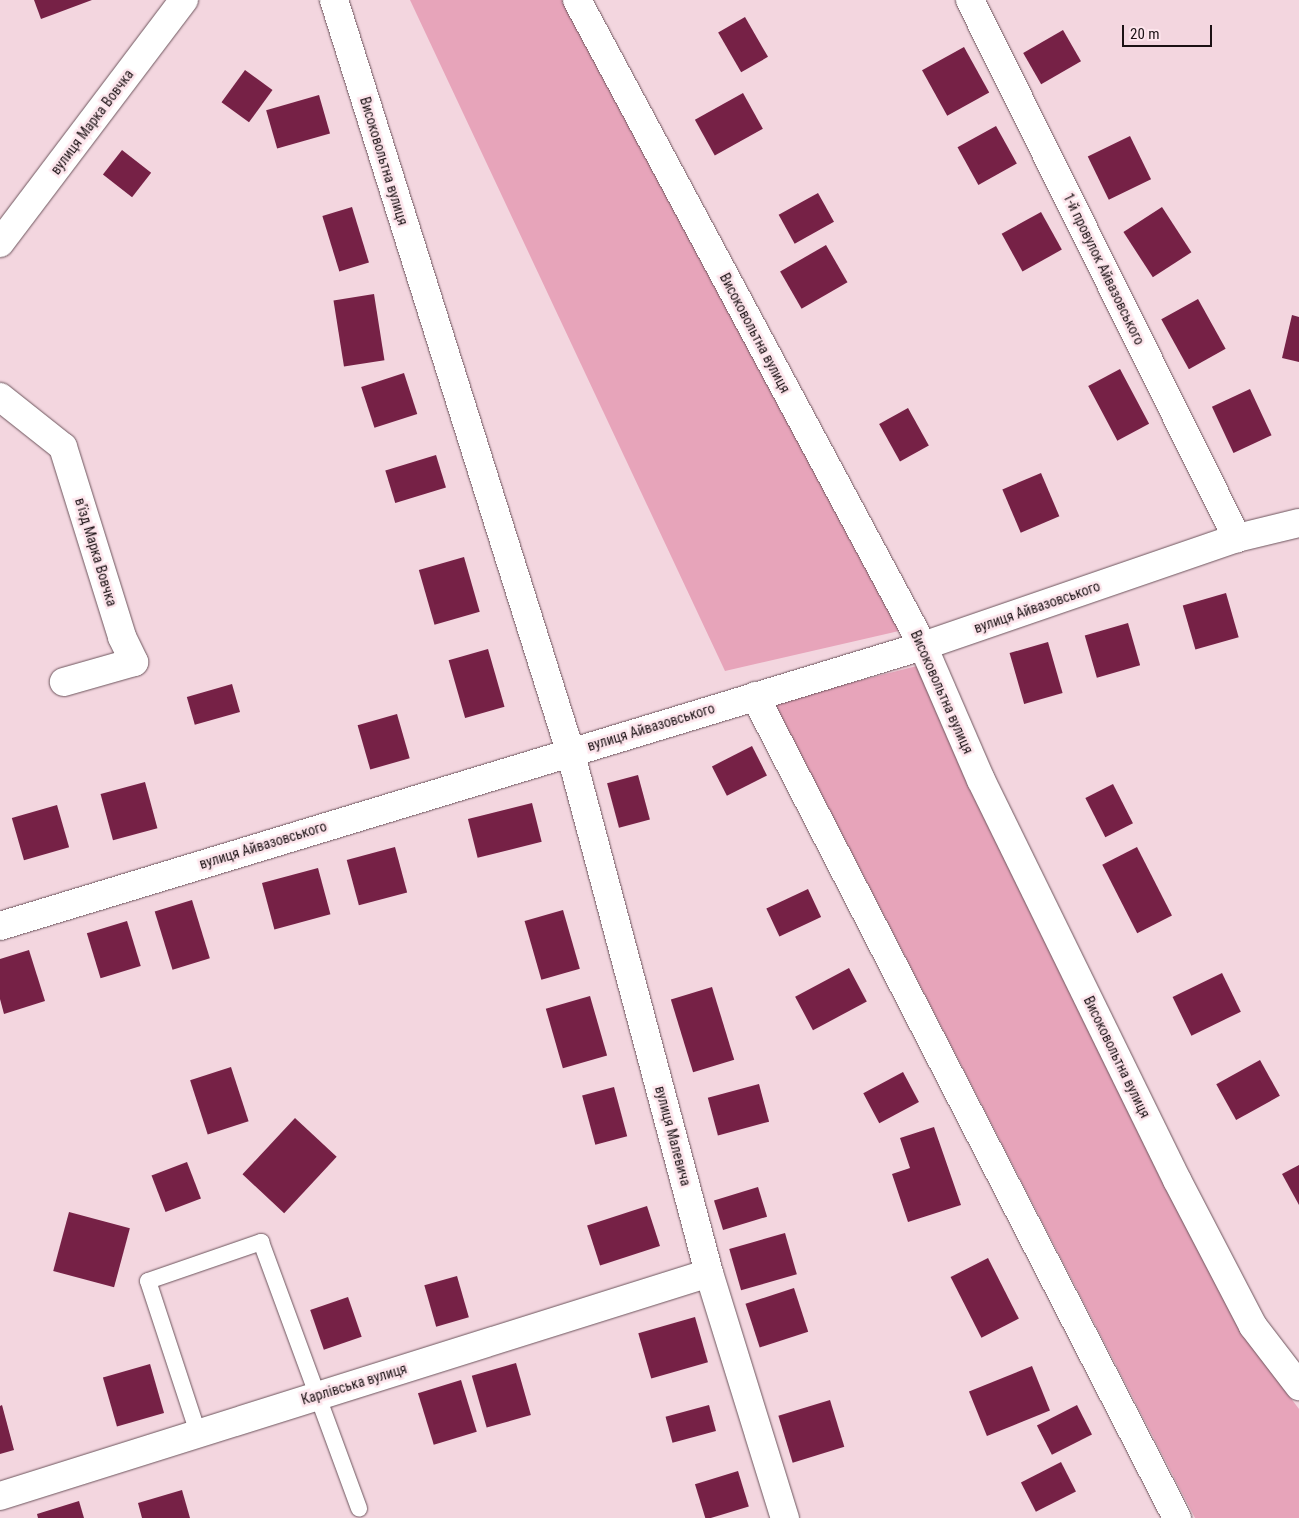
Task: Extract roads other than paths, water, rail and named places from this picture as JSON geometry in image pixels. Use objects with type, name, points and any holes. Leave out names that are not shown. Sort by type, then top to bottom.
[{"type":"street","name":"вулиця Марка Вовчка","points":[[0,243],[184,0]]},
{"type":"street","name":"Високовольтна вулиця","points":[[334,0],[570,751]]},
{"type":"street","name":"Високовольтна вулиця","points":[[577,0],[923,646],[981,780],[1177,1180],[1253,1326],[1299,1386]]},
{"type":"street","name":"1-й провулок Айвазовського","points":[[970,0],[1237,538]]},
{"type":"street","name":"в'їзд Марка Вовчка","points":[[0,397],[63,447],[122,637],[134,662],[64,682]]},
{"type":"street","name":"вулиця Айвазовського","points":[[0,926],[570,751],[923,646],[1237,538],[1299,523]]},
{"type":"street","points":[[755,696],[1177,1518]]},
{"type":"street","name":"вулиця Малевича","points":[[570,751],[709,1272],[785,1518]]},
{"type":"street","name":"Карлівська вулиця","points":[[0,1496],[709,1272]]},
{"type":"lane","points":[[198,1433],[148,1281],[260,1242],[359,1509]]}]
